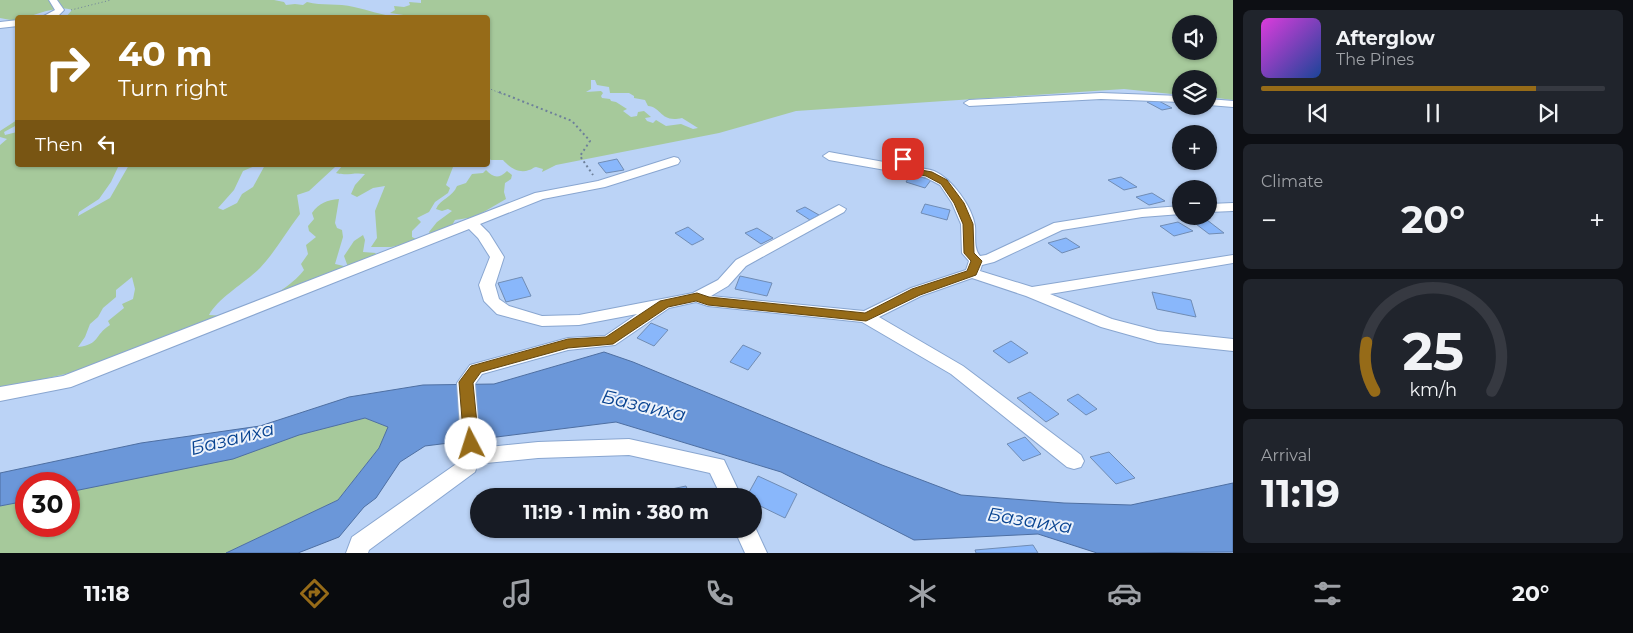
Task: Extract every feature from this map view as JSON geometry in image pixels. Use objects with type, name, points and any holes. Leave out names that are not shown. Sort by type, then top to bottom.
[{"type":"street","points":[[53,0],[60,10],[54,15]]},
{"type":"street","points":[[0,25],[15,23]]},
{"type":"street","points":[[969,103],[1042,98],[1138,95],[1172,98]]},
{"type":"street","points":[[1217,103],[1233,104]]},
{"type":"street","points":[[900,168],[905,149]]},
{"type":"street","points":[[828,156],[929,174],[944,182],[959,203],[968,224],[969,253],[974,267],[1107,323],[1158,338],[1233,345]]},
{"type":"street","points":[[0,394],[65,382],[540,196],[600,184],[674,160]]},
{"type":"street","points":[[1217,208],[1233,207]]},
{"type":"street","points":[[471,223],[484,236],[497,257],[488,285],[492,300],[503,310],[542,321],[579,320],[697,297],[723,283],[740,262],[839,209]]},
{"type":"street","points":[[866,317],[916,292],[974,267],[989,258],[1066,224],[1172,211]]},
{"type":"street","points":[[1031,292],[1233,259]]},
{"type":"street","points":[[697,297],[708,301],[866,317],[957,370],[1074,462]]},
{"type":"street","points":[[357,553],[360,544],[468,466],[471,444],[466,382],[476,369],[568,344],[609,341],[664,304]]},
{"type":"street","points":[[471,444],[486,454],[629,447],[717,466],[727,488]]},
{"type":"street","points":[[750,538],[756,553]]},
{"type":"path","points":[[94,5],[104,0]]},
{"type":"path","points":[[54,15],[110,0]]},
{"type":"path","points":[[490,89],[572,121],[590,141],[580,156],[600,184]]},
{"type":"green space","points":[[0,0],[274,0],[284,2],[286,5],[303,5],[307,2],[348,6],[386,15],[68,15],[72,10],[59,9],[33,15],[15,15],[15,21],[0,18]]},
{"type":"green space","points":[[421,0],[1233,0],[1233,100],[1217,98],[1217,70],[1172,70],[1172,94],[1124,89],[796,111],[719,133],[556,165],[542,172],[543,169],[536,167],[522,171],[511,167],[503,160],[490,159],[490,15],[404,15],[390,13],[395,10],[394,6],[404,7],[410,5],[409,2],[421,3]],"holes":[[[591,80],[595,80],[597,85],[609,87],[610,93],[629,93],[634,98],[645,100],[648,106],[653,107],[665,117],[682,118],[698,128],[693,129],[681,124],[666,126],[656,120],[653,123],[647,121],[645,118],[651,117],[644,111],[638,112],[637,116],[631,117],[623,111],[627,109],[610,99],[602,98],[603,93],[601,91],[586,92],[591,89]]]},
{"type":"green space","points":[[15,121],[15,126],[4,132],[5,135],[15,132],[15,167],[118,167],[111,182],[99,199],[79,212],[78,216],[110,198],[128,167],[252,167],[243,171],[234,190],[218,208],[223,210],[237,203],[242,194],[253,187],[264,167],[335,167],[309,191],[297,195],[300,214],[266,262],[225,297],[209,315],[224,316],[234,314],[135,353],[74,372],[0,389],[0,145],[7,139],[0,137],[0,131]],"holes":[[[132,277],[135,289],[133,299],[122,304],[124,308],[108,321],[110,325],[94,342],[78,347],[85,337],[90,324],[98,317],[103,308],[116,297],[116,290]]]},
{"type":"green space","points":[[341,167],[453,167],[446,185],[450,188],[448,193],[435,202],[429,212],[417,218],[421,222],[412,231],[412,237],[416,239],[415,242],[391,247],[371,247],[377,238],[375,211],[385,186],[373,188],[357,197],[351,194],[355,185],[365,174],[336,173]]},
{"type":"green space","points":[[486,170],[496,176],[501,176],[507,171],[512,175],[511,179],[505,183],[504,192],[506,199],[475,217],[455,220],[451,227],[431,236],[429,232],[437,222],[452,211],[436,209],[440,203],[453,193],[457,186],[466,183],[472,174],[483,173]]},
{"type":"green space","points":[[339,199],[335,223],[337,228],[342,230],[343,237],[335,264],[348,267],[344,256],[354,241],[363,235],[365,240],[363,252],[376,253],[367,262],[254,306],[279,292],[304,270],[301,264],[308,254],[306,245],[316,237],[309,231],[308,226],[314,219],[312,213],[320,204],[327,201]]},
{"type":"green space","points":[[365,418],[389,427],[379,448],[338,500],[226,553],[0,553],[0,506],[15,503],[15,537],[80,537],[80,489]]},
{"type":"water","name":"Базаиха","points":[[604,352],[633,362],[882,465],[961,495],[1064,503],[1131,505],[1233,483],[1233,552],[1097,553],[1038,534],[914,540],[781,472],[616,422],[425,446],[400,462],[376,498],[364,507],[339,537],[298,553],[226,553],[338,500],[379,448],[388,427],[365,418],[299,435],[233,459],[80,490],[80,472],[15,472],[15,503],[0,506],[0,473],[141,443],[260,426],[349,397],[423,385],[494,384]]},
{"type":"building","points":[[1157,100],[1172,108],[1162,110],[1147,102]]},
{"type":"building","points":[[617,159],[624,170],[606,173],[598,163]]},
{"type":"building","points":[[911,174],[931,180],[925,188],[906,182]]},
{"type":"building","points":[[1121,177],[1137,187],[1124,190],[1108,180]]},
{"type":"building","points":[[1152,193],[1165,201],[1149,205],[1136,197]]},
{"type":"building","points":[[925,204],[950,210],[947,220],[921,213]]},
{"type":"building","points":[[805,207],[819,215],[810,220],[796,211]]},
{"type":"building","points":[[1172,223],[1172,225],[1183,225],[1193,231],[1174,236],[1160,226]]},
{"type":"building","points":[[1197,225],[1214,225],[1224,233],[1209,234]]},
{"type":"building","points":[[688,227],[704,239],[692,245],[675,233]]},
{"type":"building","points":[[757,228],[773,238],[761,244],[745,233]]},
{"type":"building","points":[[1066,238],[1080,247],[1062,253],[1048,243]]},
{"type":"building","points":[[740,276],[772,283],[767,296],[735,289]]},
{"type":"building","points":[[522,277],[531,296],[506,302],[498,283]]},
{"type":"building","points":[[1152,292],[1191,300],[1196,317],[1157,309]]},
{"type":"building","points":[[651,323],[668,330],[654,346],[637,338]]},
{"type":"building","points":[[1011,341],[1028,353],[1009,363],[993,351]]},
{"type":"building","points":[[743,345],[761,353],[748,370],[730,362]]},
{"type":"building","points":[[1030,392],[1059,414],[1046,422],[1017,398]]},
{"type":"building","points":[[1078,394],[1097,409],[1086,415],[1067,400]]},
{"type":"building","points":[[1025,437],[1041,454],[1023,461],[1007,444]]},
{"type":"building","points":[[1109,452],[1135,478],[1116,484],[1090,457]]},
{"type":"building","points":[[758,476],[797,494],[785,518],[762,507],[762,488],[751,488]]},
{"type":"building","points":[[1033,545],[1038,553],[976,553],[975,550]]},
{"type":"route","points":[[471,444],[466,382],[476,369],[568,344],[609,341],[664,304],[697,297],[708,301],[866,317],[916,292],[972,273],[976,261],[969,253],[968,224],[959,203],[944,182],[929,174],[900,168],[903,159]]}]
